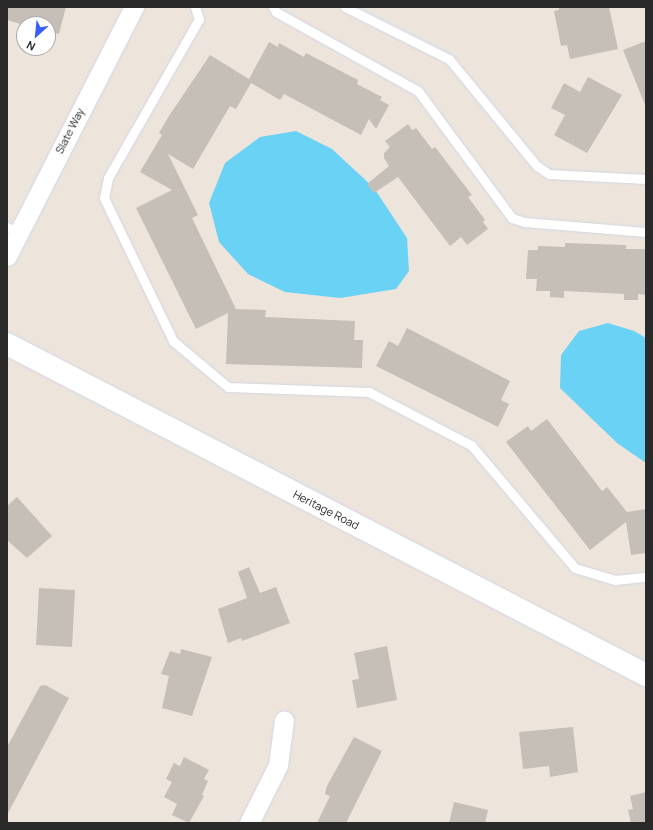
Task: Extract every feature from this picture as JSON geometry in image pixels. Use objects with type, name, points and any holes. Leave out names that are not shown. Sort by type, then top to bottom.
[{"type":"main road","name":"Heritage Road","points":[[7,344],[646,675]]},
{"type":"street","name":"Slate Way","points":[[7,256],[13,230],[134,7]]},
{"type":"street","points":[[249,823],[278,765],[284,720]]},
{"type":"lane","points":[[195,7],[199,19],[108,178],[104,198],[172,340],[228,387],[369,392],[471,445],[575,568],[615,580],[646,577]]},
{"type":"lane","points":[[273,7],[276,12],[418,91],[512,218],[524,222],[646,232]]},
{"type":"lane","points":[[345,7],[449,59],[537,166],[549,174],[646,179]]},
{"type":"water","points":[[296,131],[332,149],[374,188],[407,238],[409,271],[396,289],[340,298],[285,292],[248,274],[219,242],[209,203],[225,163],[260,137]]},
{"type":"water","points":[[608,323],[634,331],[646,338],[646,463],[617,443],[560,388],[561,355],[579,331]]},
{"type":"building","points":[[7,7],[66,7],[59,34],[56,33],[56,16],[16,16],[16,23],[7,20]]},
{"type":"building","points":[[559,7],[609,7],[618,49],[570,59],[567,45],[561,46],[554,11],[559,10]]},
{"type":"building","points":[[646,41],[646,105],[645,105],[623,50]]},
{"type":"building","points":[[269,42],[278,47],[279,43],[304,57],[306,53],[358,80],[357,84],[382,97],[380,100],[389,105],[376,129],[369,119],[361,135],[284,94],[280,100],[251,83],[236,109],[230,106],[193,169],[168,154],[198,215],[192,218],[236,309],[266,310],[265,317],[355,321],[354,340],[363,340],[362,368],[226,364],[228,313],[196,329],[136,208],[172,190],[140,172],[162,135],[159,133],[169,116],[210,55],[249,79]]},
{"type":"building","points":[[588,77],[622,95],[587,153],[554,135],[565,115],[551,108],[564,83],[580,92]]},
{"type":"building","points":[[408,124],[412,130],[416,128],[432,149],[435,147],[472,195],[468,197],[485,220],[483,222],[488,229],[467,245],[461,237],[450,246],[398,177],[374,193],[367,184],[389,166],[384,158],[384,153],[390,147],[385,141]]},
{"type":"building","points":[[565,243],[626,245],[626,249],[646,249],[646,295],[638,294],[638,300],[624,300],[624,294],[564,291],[564,298],[550,297],[550,291],[536,291],[537,279],[526,279],[528,250],[538,250],[538,246],[565,247]]},
{"type":"building","points":[[407,328],[510,381],[501,400],[509,404],[498,427],[376,366],[389,341],[398,346]]},
{"type":"building","points":[[547,419],[602,491],[607,487],[627,512],[646,509],[646,553],[631,555],[626,522],[590,550],[506,442],[528,426],[531,431]]},
{"type":"building","points":[[17,497],[52,536],[27,558],[7,540],[7,506]]},
{"type":"building","points":[[249,567],[260,593],[276,587],[290,623],[242,641],[241,638],[228,643],[218,609],[247,598],[238,572]]},
{"type":"building","points":[[39,588],[75,590],[72,647],[36,645]]},
{"type":"building","points":[[387,646],[397,700],[357,708],[352,680],[359,679],[354,653]]},
{"type":"building","points":[[181,649],[212,657],[192,716],[162,708],[169,676],[161,674],[170,651],[180,654]]},
{"type":"building","points":[[45,685],[69,698],[7,815],[7,747],[40,686]]},
{"type":"building","points":[[573,727],[578,772],[550,777],[549,766],[523,769],[519,732]]},
{"type":"building","points":[[354,737],[382,751],[346,823],[317,823],[330,796],[325,794],[327,786]]},
{"type":"building","points":[[184,757],[209,770],[204,779],[208,781],[202,795],[204,796],[189,823],[172,815],[177,804],[164,797],[172,782],[166,779],[174,763],[180,766]]},
{"type":"building","points":[[646,792],[646,823],[631,823],[628,810],[633,809],[630,796]]},
{"type":"building","points":[[454,802],[488,810],[485,823],[449,823]]}]
